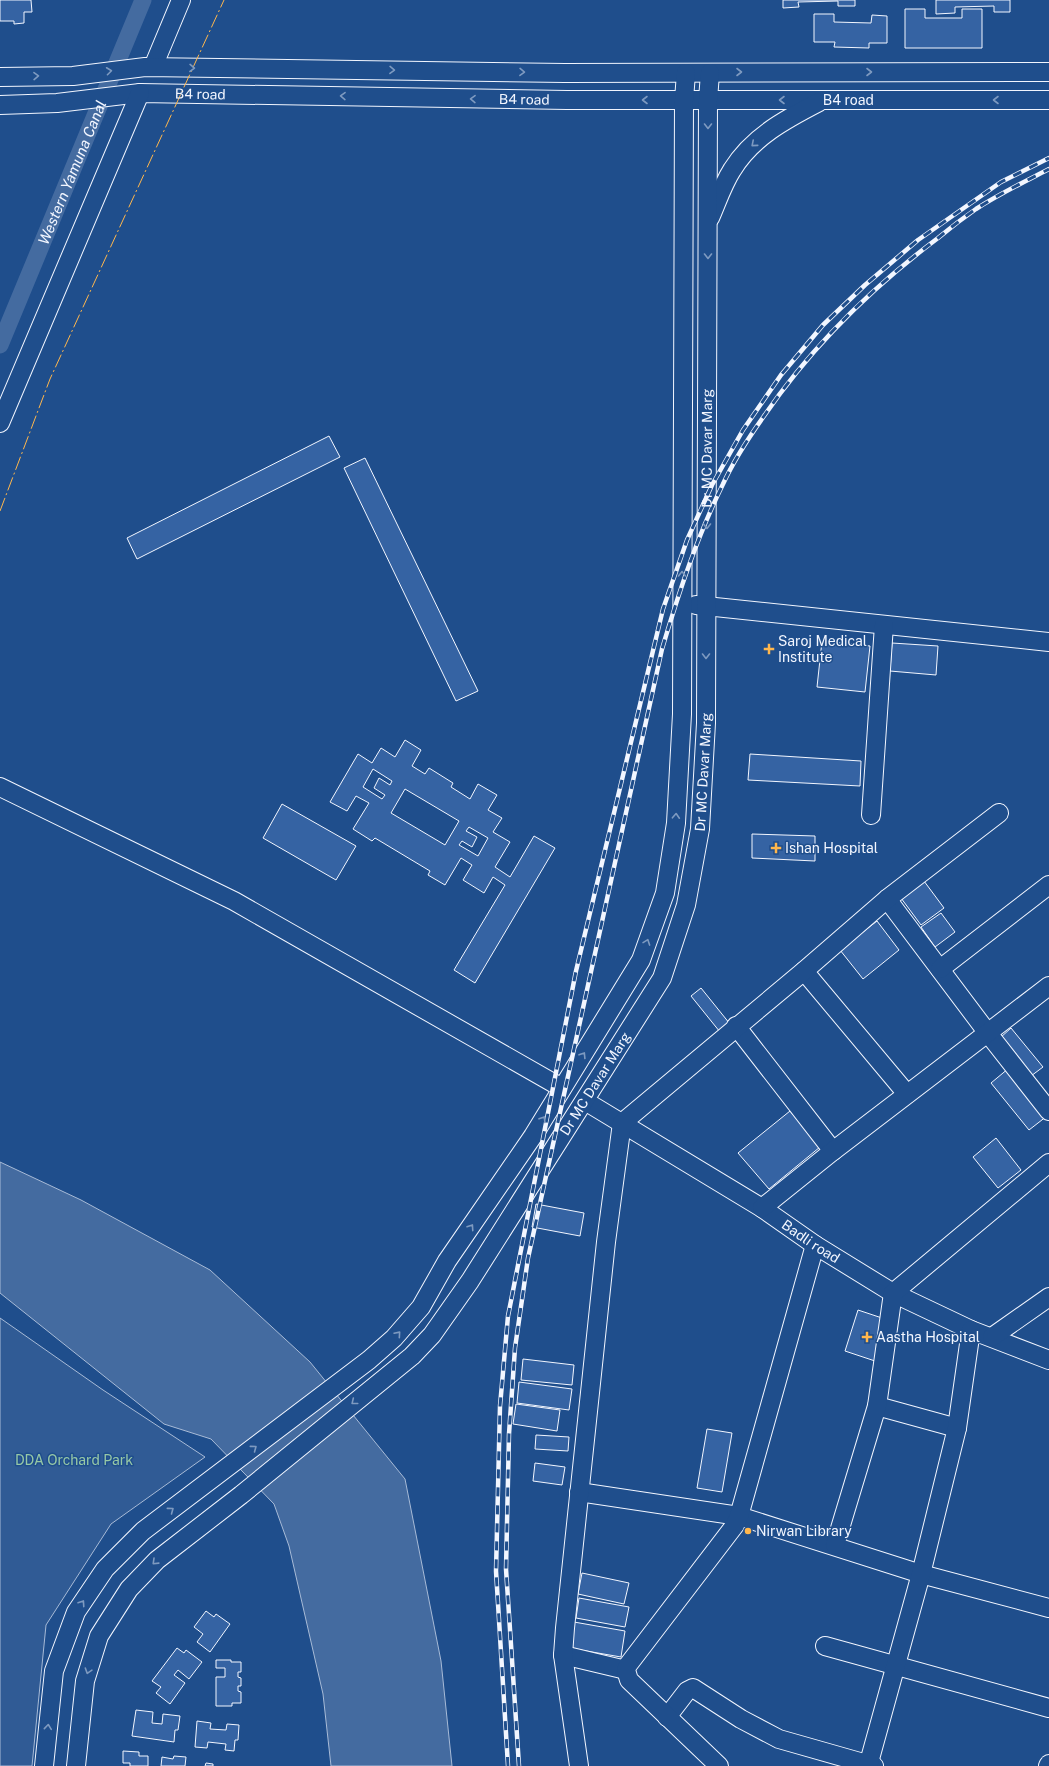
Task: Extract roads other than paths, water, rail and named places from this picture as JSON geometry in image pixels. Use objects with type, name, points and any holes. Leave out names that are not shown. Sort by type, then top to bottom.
[{"type":"street","points":[[149,67],[181,0]]},
{"type":"street","name":"B4 road","points":[[0,77],[73,76],[149,67],[565,73],[1049,72]]},
{"type":"street","points":[[1022,100],[1023,72]]},
{"type":"street","points":[[44,1766],[54,1671],[76,1612],[105,1569],[143,1531],[369,1360],[394,1338],[421,1307],[439,1274],[532,1136],[641,960],[665,893],[676,823],[682,714],[684,100],[686,73]]},
{"type":"street","name":"Dr MC Davar Marg","points":[[76,1766],[84,1682],[100,1636],[129,1589],[157,1560],[241,1495],[412,1356],[432,1335],[462,1292],[662,978],[686,905],[700,829],[706,723],[708,100],[710,73]]},
{"type":"street","points":[[0,423],[134,93]]},
{"type":"street","name":"B4 road","points":[[0,105],[57,103],[134,93],[567,100],[1049,100]]},
{"type":"street","points":[[708,222],[732,170],[750,146],[786,118],[821,100]]},
{"type":"street","points":[[682,604],[1049,642]]},
{"type":"street","points":[[871,815],[884,625]]},
{"type":"street","points":[[0,787],[234,901],[562,1088]]},
{"type":"street","points":[[579,1766],[564,1655],[564,1628],[606,1242],[622,1123],[736,1026],[804,971],[887,899],[999,813]]},
{"type":"street","points":[[940,969],[1049,885]]},
{"type":"street","points":[[887,899],[987,1032],[1049,1111]]},
{"type":"street","points":[[804,971],[907,1094]]},
{"type":"street","points":[[762,1208],[833,1151],[1049,986]]},
{"type":"street","points":[[736,1026],[833,1151]]},
{"type":"street","name":"Badli road","points":[[585,1101],[762,1208],[815,1245],[893,1293],[971,1330],[1049,1360]]},
{"type":"street","points":[[835,1546],[877,1406],[893,1293],[1049,1163]]},
{"type":"street","points":[[719,1766],[629,1680],[626,1670],[628,1664],[729,1535],[739,1516],[815,1245]]},
{"type":"street","points":[[439,1274],[462,1292]]},
{"type":"street","points":[[992,1337],[1049,1297]]},
{"type":"street","points":[[667,1717],[686,1691],[692,1688],[741,1719],[779,1739],[870,1765],[921,1574],[957,1428],[971,1330]]},
{"type":"street","points":[[877,1406],[957,1428]]},
{"type":"street","points":[[579,1492],[739,1516],[921,1574],[1049,1608]]},
{"type":"street","points":[[825,1646],[1049,1708]]},
{"type":"street","points":[[564,1655],[626,1670]]},
{"type":"waterway","name":"Western Yamuna Canal","points":[[0,345],[143,0]]},
{"type":"railway","points":[[508,1766],[496,1571],[500,1406],[508,1316],[576,971],[663,609],[687,540],[712,485],[743,430],[781,375],[823,325],[865,285],[918,240],[1001,182],[1049,158]]},
{"type":"railway","points":[[519,1766],[506,1569],[509,1434],[515,1348],[528,1258],[662,649],[682,586],[705,524],[727,475],[737,457],[782,390],[822,342],[889,277],[957,223],[994,198],[1049,169]]},
{"type":"place","name":"Saroj Medical Institute","points":[[769,649]]},
{"type":"place","name":"Ishan Hospital","points":[[776,848]]},
{"type":"place","name":"Aastha Hospital","points":[[867,1337]]},
{"type":"place","name":"Nirwan Library","points":[[748,1531]]},
{"type":"park label","name":"DDA Orchard Park","points":[[74,1460]]}]
